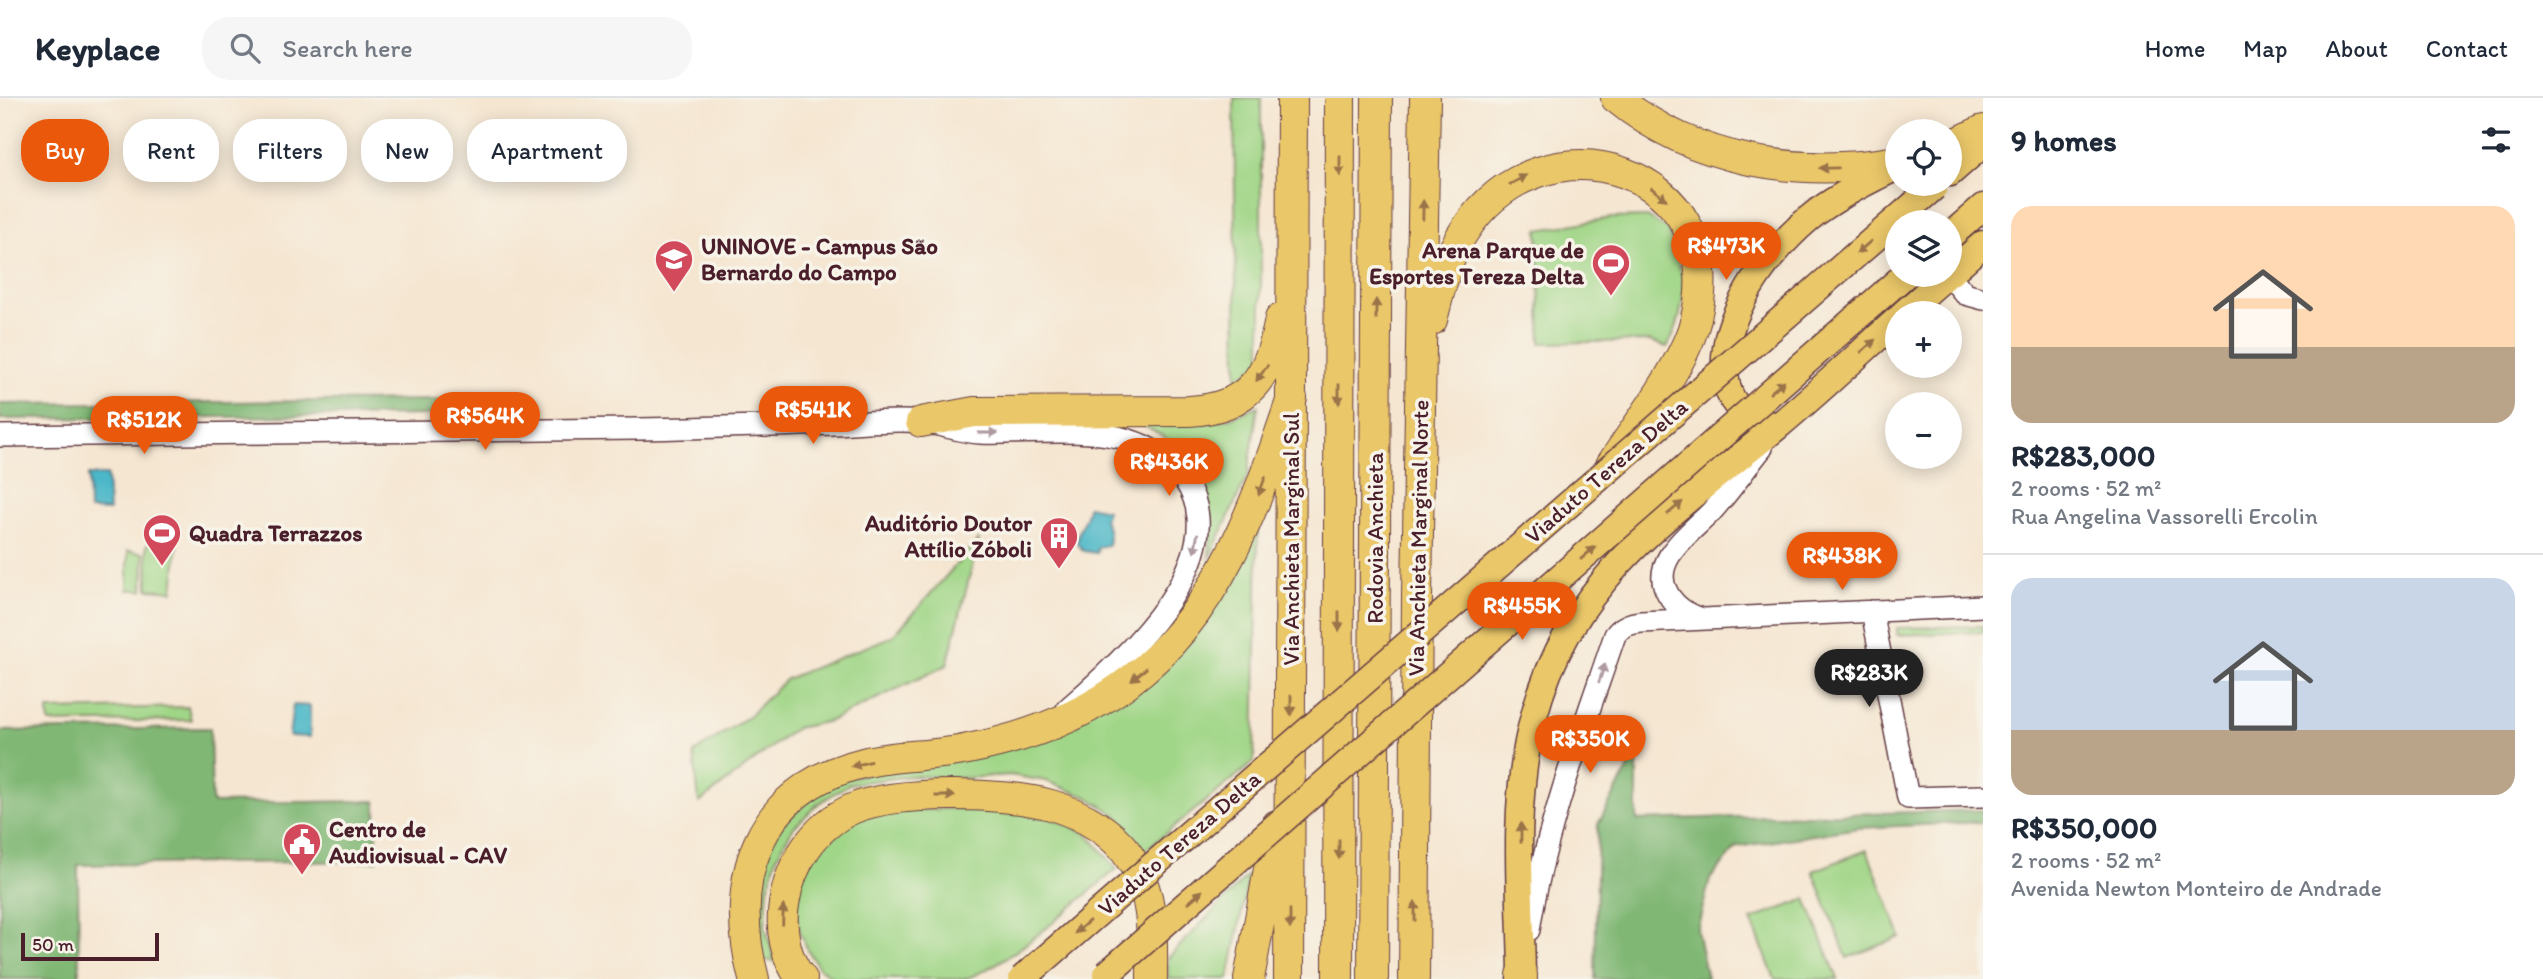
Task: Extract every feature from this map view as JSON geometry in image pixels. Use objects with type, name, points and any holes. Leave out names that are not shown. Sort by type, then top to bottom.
[{"type":"highway","name":"Via Anchieta Marginal Sul","points":[[1289,979],[1292,98]]},
{"type":"highway","name":"Rodovia Anchieta","points":[[1338,979],[1340,98]]},
{"type":"highway","name":"Rodovia Anchieta","points":[[1373,979],[1377,98]]},
{"type":"highway","name":"Via Anchieta Marginal Norte","points":[[1414,979],[1425,98]]},
{"type":"highway","points":[[1616,98],[1633,112],[1666,130],[1695,144],[1744,160],[1824,168],[1885,162]]},
{"type":"highway","points":[[1962,140],[1983,130]]},
{"type":"highway","points":[[1420,364],[1448,264],[1464,231],[1483,207],[1508,185],[1537,170],[1568,164],[1598,166],[1618,171],[1647,184],[1673,205],[1692,236],[1698,255],[1700,286],[1697,318],[1682,354],[1608,470]]},
{"type":"highway","points":[[921,422],[974,412],[1189,411],[1224,407],[1247,391],[1270,361],[1276,343],[1291,236]]},
{"type":"highway","points":[[762,977],[744,918],[749,868],[764,834],[780,810],[794,797],[832,772],[864,762],[965,750],[992,744],[1047,726],[1111,695],[1128,682],[1167,648],[1189,622],[1225,567],[1247,523],[1292,398]]},
{"type":"highway","points":[[1249,979],[1290,753]]},
{"type":"highway","points":[[802,979],[791,962],[785,945],[782,911],[788,880],[795,864],[811,842],[832,821],[853,808],[883,801],[954,796],[1016,799],[1053,805],[1093,823],[1118,842],[1131,859],[1147,893],[1152,921],[1152,979]]},
{"type":"main road","name":"Viaduto Tereza Delta","points":[[1962,162],[1983,144]]},
{"type":"main road","points":[[1780,424],[1752,419],[1735,403],[1728,391],[1725,355],[1734,319],[1756,278],[1796,230],[1838,198],[1885,173]]},
{"type":"main road","name":"Viaduto Tereza Delta","points":[[1022,977],[1923,196]]},
{"type":"main road","points":[[1962,225],[1983,207]]},
{"type":"main road","points":[[1962,263],[1983,244]]},
{"type":"main road","points":[[1104,976],[1891,287]]},
{"type":"main road","points":[[1918,301],[1934,287]]},
{"type":"main road","points":[[1522,977],[1522,782],[1536,710],[1554,657],[1570,626],[1584,604],[1624,555],[1674,510],[1780,424],[1885,331]]},
{"type":"street","points":[[1959,287],[1965,295],[1983,299]]},
{"type":"street","points":[[0,436],[682,428],[921,422],[975,433],[1098,434],[1132,440],[1154,452],[1184,480],[1198,518],[1197,545],[1188,573],[1158,615],[1114,666],[1047,726]]},
{"type":"street","points":[[1704,620],[1688,614],[1671,600],[1663,584],[1664,567],[1677,547],[1724,497],[1780,424]]},
{"type":"street","points":[[1522,977],[1542,858],[1619,629],[1632,623],[1983,606]]},
{"type":"street","points":[[1872,611],[1908,798],[1983,796]]},
{"type":"green space","points":[[1234,98],[1261,98],[1261,361],[1237,379]]},
{"type":"green space","name":"Arena Parque de Esportes Tereza Delta","points":[[1647,217],[1667,229],[1682,277],[1680,314],[1667,347],[1650,341],[1541,343],[1538,230],[1612,218]]},
{"type":"green space","points":[[439,400],[438,415],[0,419],[0,404]]},
{"type":"green space","points":[[1258,406],[1248,475],[1209,559],[1208,510],[1200,479],[1193,465],[1170,441],[1132,420],[1211,422],[1231,418]]},
{"type":"green space","points":[[1258,531],[1254,762],[1143,852],[1118,816],[1087,797],[1046,781],[1010,775],[967,778],[910,776],[849,784],[818,804],[793,828],[777,856],[768,888],[765,926],[775,962],[759,959],[755,873],[776,830],[830,782],[1077,725]]},
{"type":"green space","points":[[979,539],[947,665],[830,721],[796,728],[699,803],[694,753],[749,716],[786,679],[893,636]]},
{"type":"green space","name":"Quadra Terrazzos","points":[[147,544],[178,544],[173,591],[148,589]]},
{"type":"green space","points":[[128,551],[144,553],[143,590],[128,590]]},
{"type":"green space","points":[[1983,626],[1983,632],[1897,635],[1897,628]]},
{"type":"green space","points":[[188,707],[191,720],[49,723],[48,710]]},
{"type":"green space","points":[[210,728],[212,803],[376,801],[377,861],[78,865],[79,979],[0,979],[0,731]]},
{"type":"green space","points":[[1637,753],[1637,820],[1983,810],[1983,822],[1858,828],[1737,847],[1710,879],[1697,930],[1707,979],[1595,979],[1598,824]]},
{"type":"green space","points":[[1021,805],[1088,834],[1117,869],[1024,945],[985,970],[965,979],[835,979],[819,968],[800,933],[795,911],[796,887],[819,843],[864,813]]},
{"type":"green space","points":[[1867,850],[1901,937],[1847,958],[1813,871]]},
{"type":"green space","points":[[1249,874],[1229,979],[1168,979],[1168,958]]},
{"type":"green space","points":[[1806,899],[1838,979],[1775,979],[1751,920]]},
{"type":"water","points":[[88,475],[107,475],[109,511],[89,510]]},
{"type":"water","points":[[1088,506],[1107,510],[1104,520],[1109,532],[1108,545],[1098,547],[1097,553],[1084,551],[1077,544]]},
{"type":"water","points":[[293,705],[310,706],[310,737],[289,736]]},
{"type":"place","name":"UNINOVE - Campus São Bernardo do Campo","points":[[674,293]]},
{"type":"place","name":"Arena Parque de Esportes Tereza Delta","points":[[1611,297]]},
{"type":"place","name":"Quadra Terrazzos","points":[[162,567]]},
{"type":"place","name":"Auditório Doutor Attílio Zóboli","points":[[1059,570]]},
{"type":"place","name":"Centro de Audiovisual - CAV","points":[[302,876]]}]
